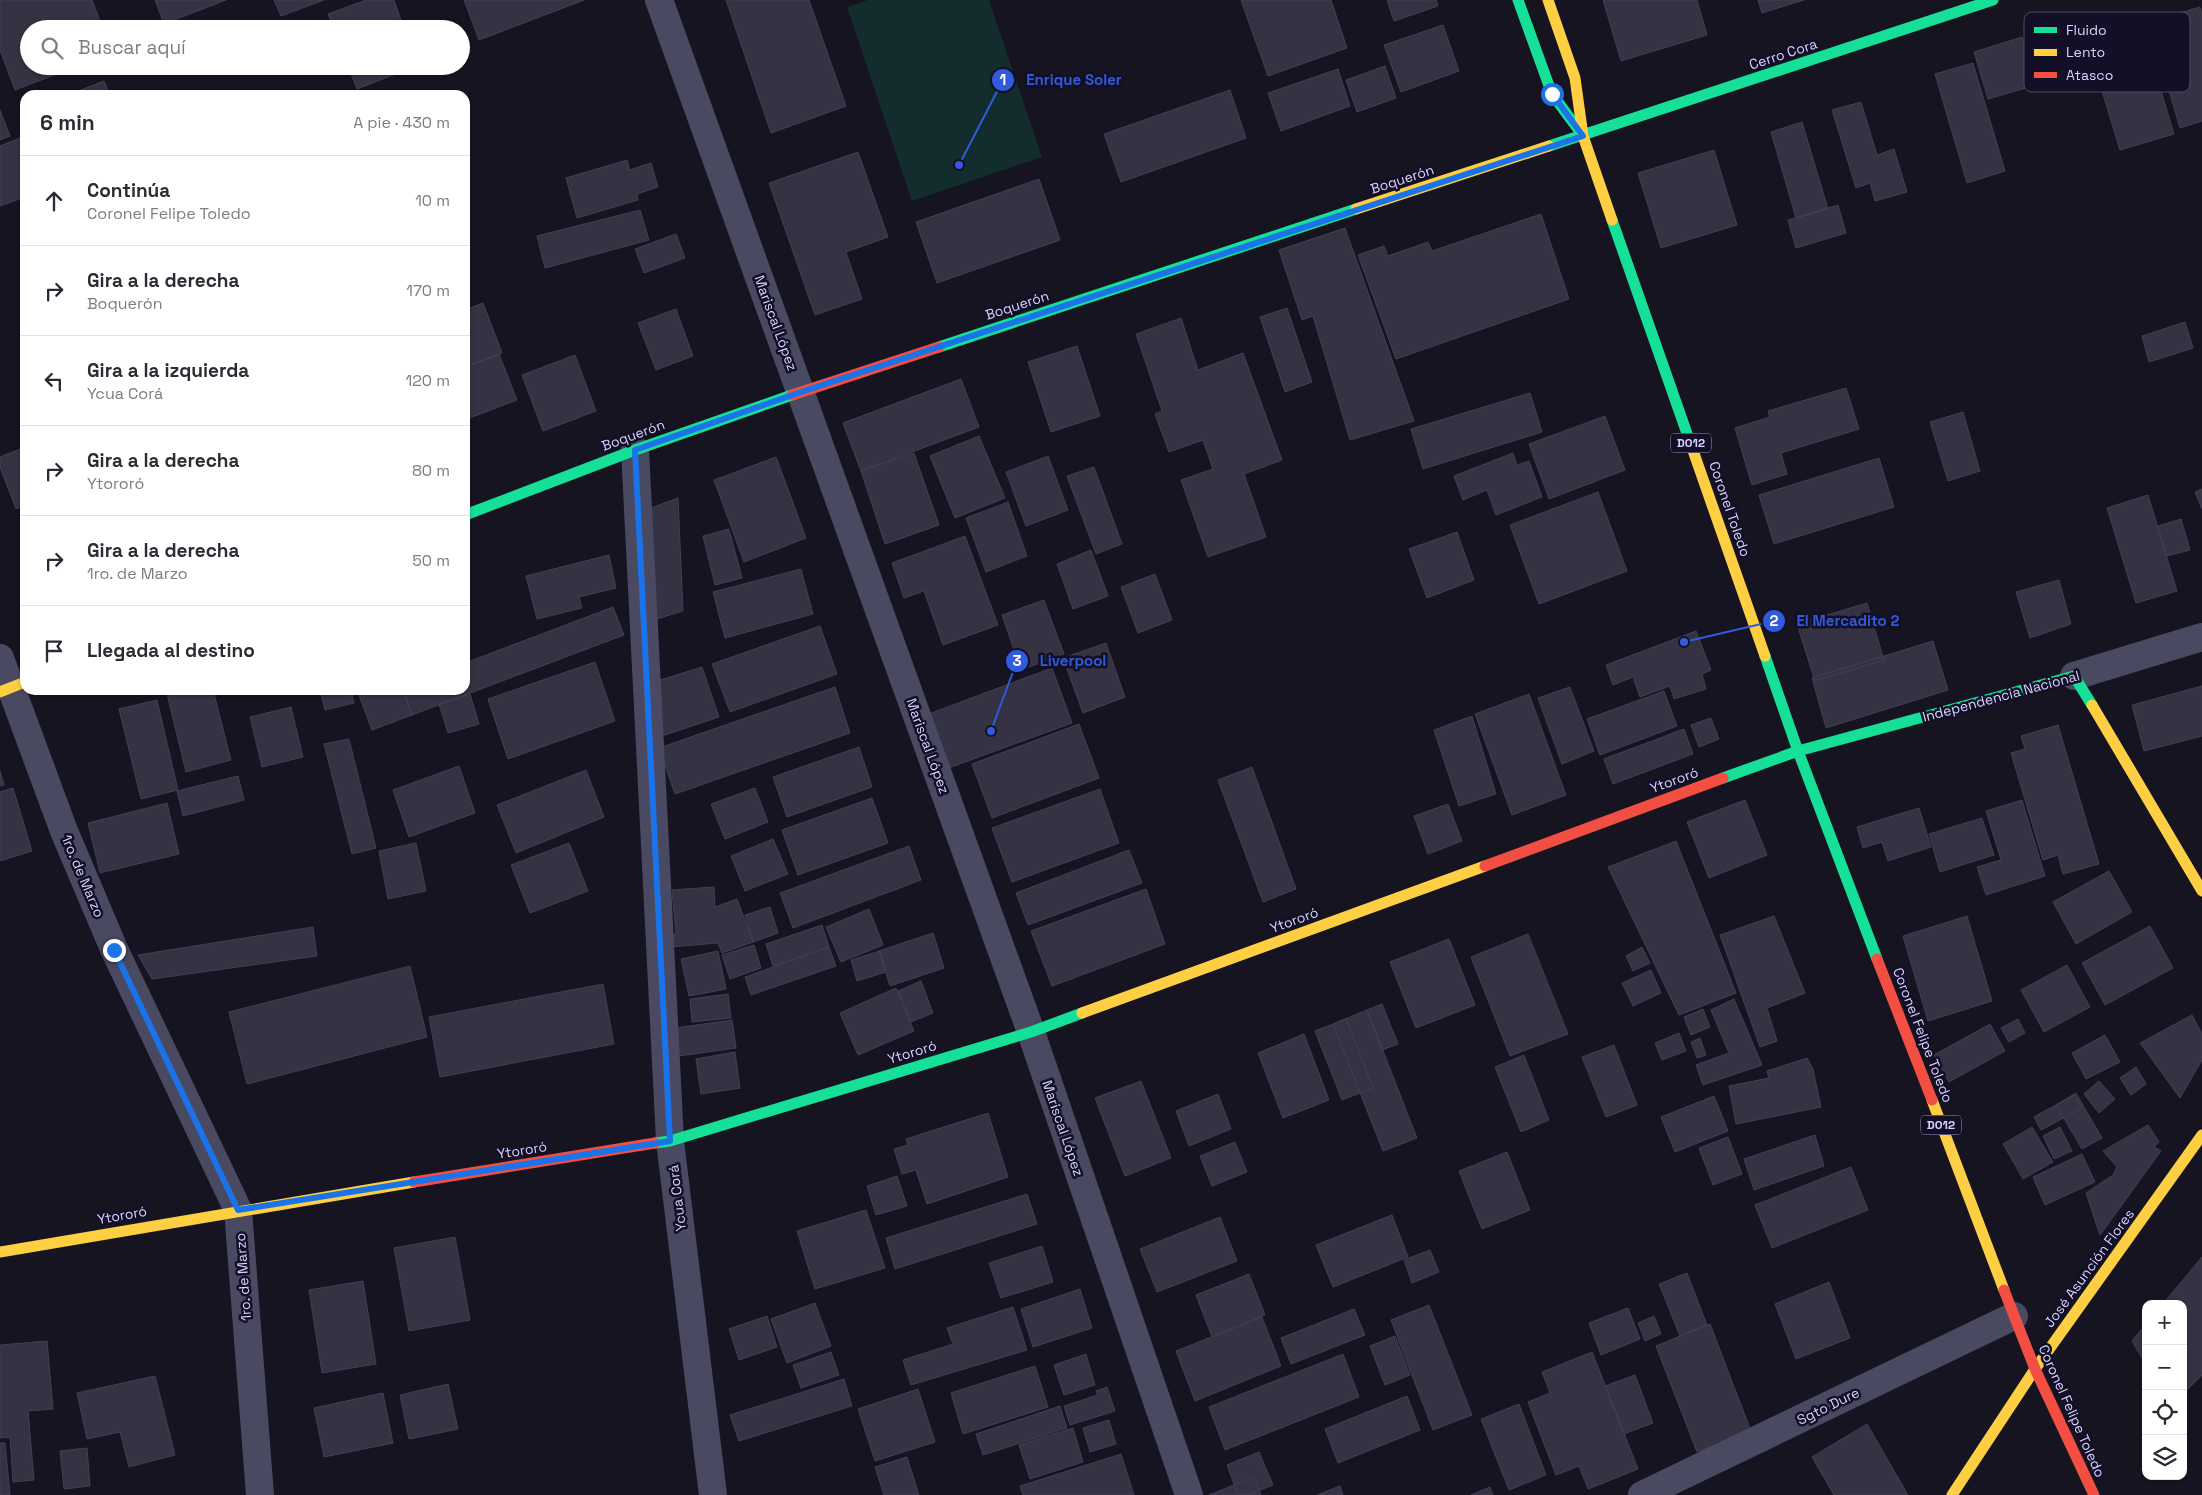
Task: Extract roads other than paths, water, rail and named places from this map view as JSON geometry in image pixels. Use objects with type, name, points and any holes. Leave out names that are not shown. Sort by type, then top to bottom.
[{"type":"street","name":"Mariscal López","points":[[659,0],[1031,1032],[1189,1495]]},
{"type":"street","name":"D012","points":[[1518,0],[1552,94],[1583,136]]},
{"type":"street","name":"D012","points":[[1548,0],[1575,78],[1583,136]]},
{"type":"street","name":"Cerro Cora","points":[[1583,136],[1993,0]]},
{"type":"street","name":"Boquerón","points":[[470,513],[635,450],[801,392],[1583,136]]},
{"type":"street","name":"Coronel Toledo","points":[[1583,136],[1798,751]]},
{"type":"street","name":"Ycua Corá","points":[[635,450],[670,1141],[713,1495]]},
{"type":"street","name":"Independencia Nacional","points":[[1798,751],[2074,676],[2202,637]]},
{"type":"street","name":"1ro. de Marzo","points":[[0,658],[64,831],[114,950],[238,1210],[260,1495]]},
{"type":"street","points":[[2074,676],[2202,891]]},
{"type":"street","name":"Ytororó","points":[[0,1252],[238,1210],[670,1141],[1031,1032],[1798,751]]},
{"type":"street","name":"Coronel Felipe Toledo","points":[[1798,751],[2035,1369],[2094,1495]]},
{"type":"street","name":"José Asunción Flores","points":[[1952,1495],[2035,1369],[2202,1135]]},
{"type":"street","name":"Sgto Dure","points":[[1642,1495],[2014,1316]]},
{"type":"place","name":"Enrique Soler","points":[[959,165]]},
{"type":"place","name":"El Mercadito 2","points":[[1684,642]]},
{"type":"place","name":"Liverpool","points":[[991,731]]}]
